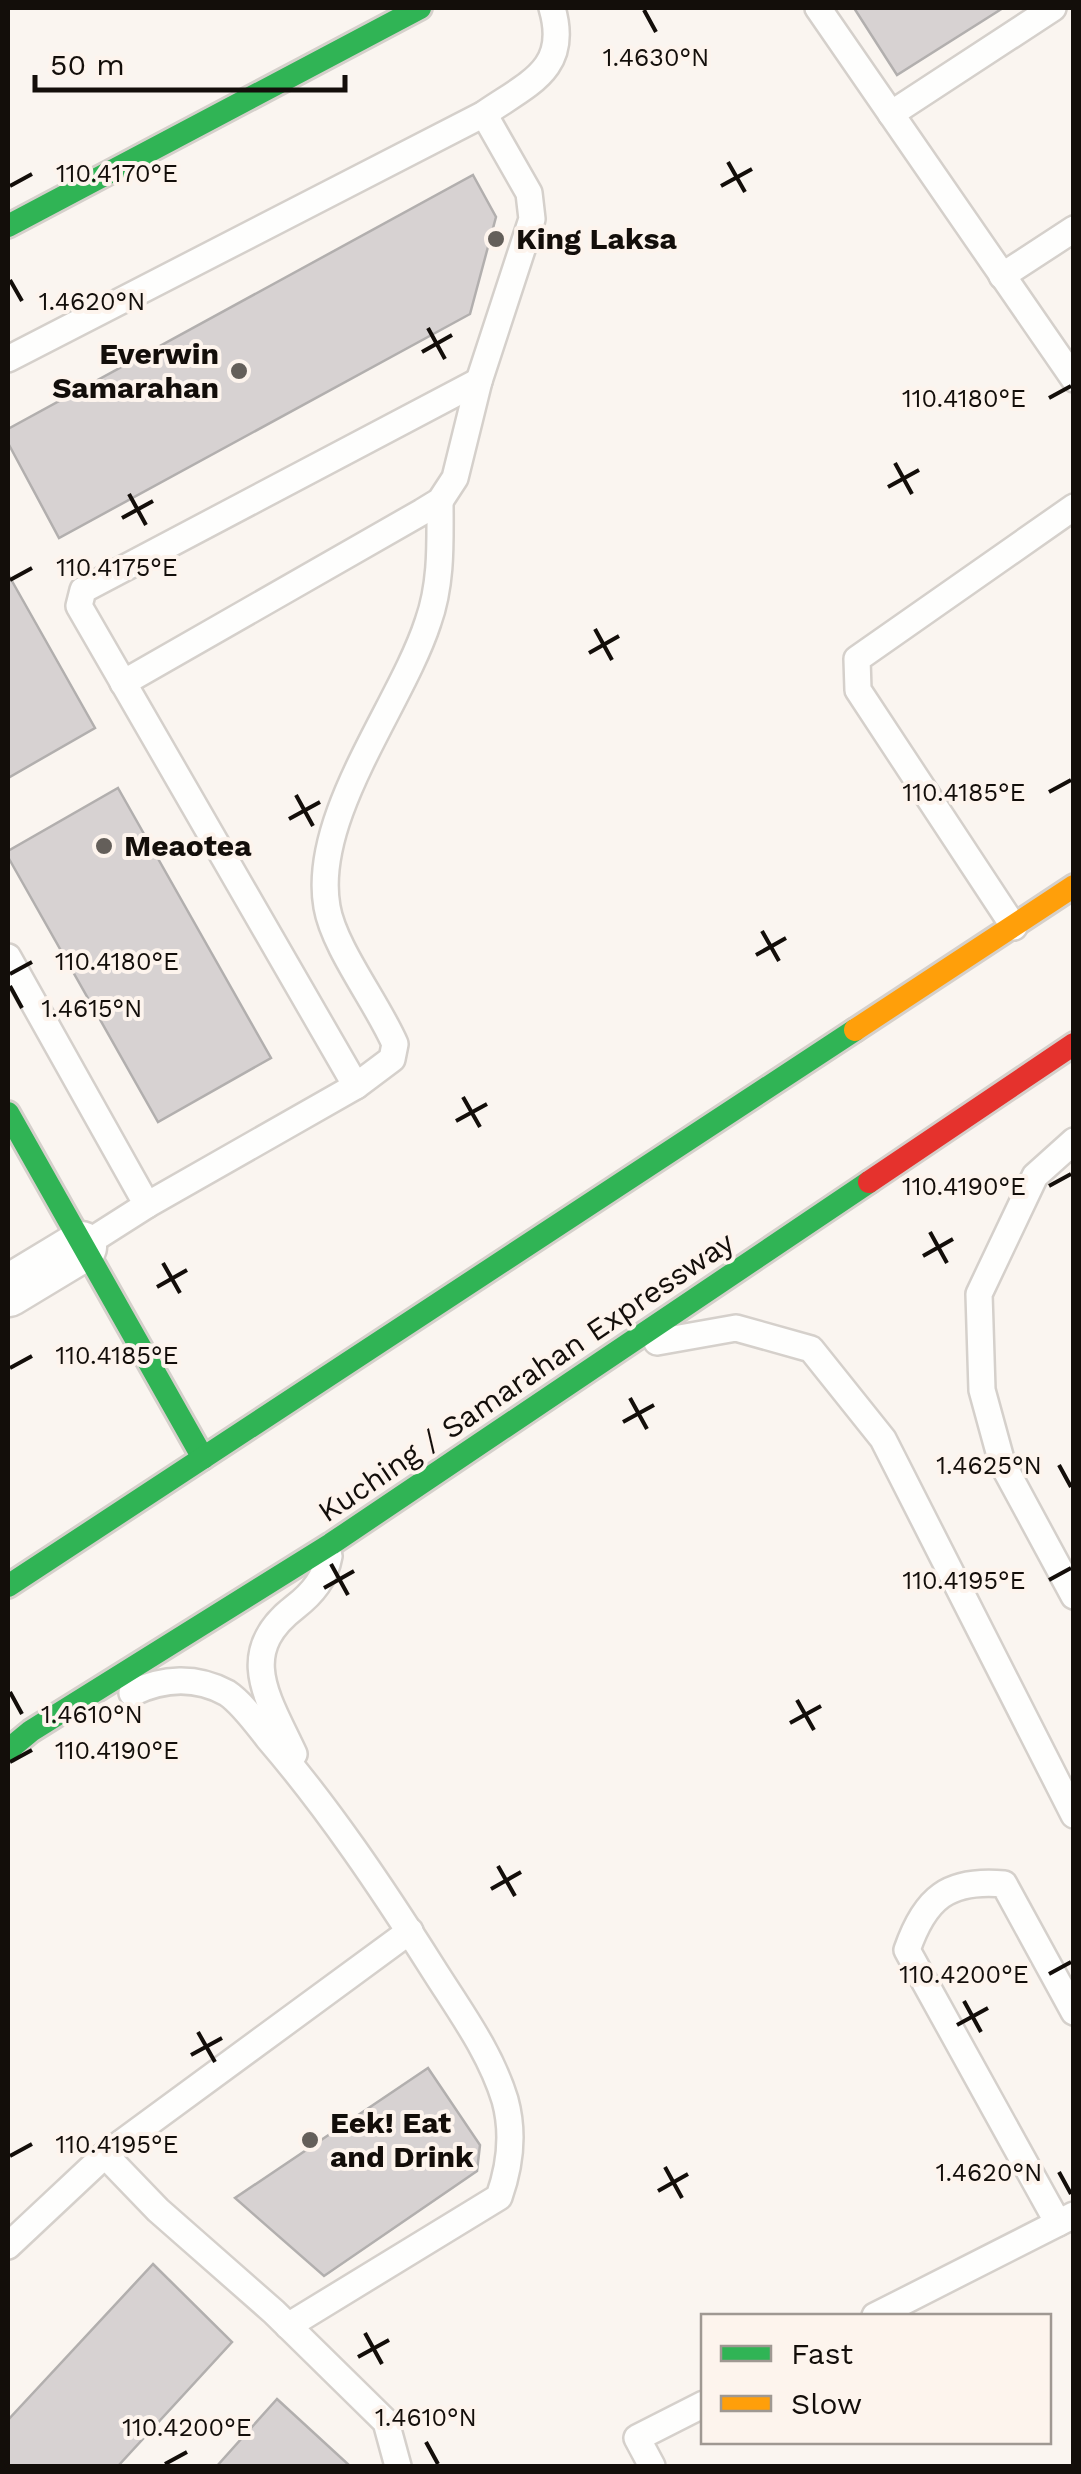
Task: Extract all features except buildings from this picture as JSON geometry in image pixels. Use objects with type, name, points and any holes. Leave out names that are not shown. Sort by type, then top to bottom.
[{"type":"main road","points":[[8,226],[365,20],[420,8]]},
{"type":"main road","points":[[8,1586],[1074,886]]},
{"type":"main road","name":"Kuching / Samarahan Expressway","points":[[8,1750],[30,1731],[331,1544],[1074,1044]]},
{"type":"main road","points":[[8,1114],[203,1458]]},
{"type":"street","points":[[8,1291],[81,1247]]},
{"type":"lane","points":[[8,360],[484,114],[542,75],[555,55],[559,31],[552,8]]},
{"type":"lane","points":[[818,8],[1074,379]]},
{"type":"lane","points":[[890,114],[1053,8]]},
{"type":"lane","points":[[123,683],[440,500],[454,478],[479,381],[532,219],[529,193],[484,114]]},
{"type":"lane","points":[[1002,276],[1074,229]]},
{"type":"lane","points":[[356,1086],[79,606],[82,590],[479,381]]},
{"type":"lane","points":[[81,1247],[356,1086],[392,1058],[395,1044],[326,909],[327,852],[372,738],[428,622],[439,574],[440,500]]},
{"type":"lane","points":[[1014,928],[858,690],[857,659],[1074,506]]},
{"type":"lane","points":[[8,956],[146,1206]]},
{"type":"lane","points":[[1074,1141],[1035,1176],[979,1294],[982,1390],[1002,1463],[1074,1596]]},
{"type":"lane","points":[[621,1349],[736,1328],[811,1349],[884,1438],[1074,1815]]},
{"type":"lane","points":[[309,1785],[264,1685],[261,1656],[266,1634],[310,1596],[327,1571],[331,1544]]},
{"type":"lane","points":[[30,1731],[86,1717],[149,1685],[174,1680],[229,1694],[309,1785],[410,1931],[488,2057],[506,2104],[511,2164],[499,2197],[288,2326]]},
{"type":"lane","points":[[879,2314],[1066,2219],[907,1950],[920,1913],[966,1881],[1004,1884],[1074,2012]]},
{"type":"lane","points":[[8,2246],[105,2154],[410,1931]]},
{"type":"lane","points":[[105,2154],[158,2210],[288,2326],[386,2422],[398,2466]]},
{"type":"lane","points":[[652,2466],[637,2438],[701,2406]]},
{"type":"traffic: fast","points":[[8,226],[420,8]]},
{"type":"traffic: fast","points":[[8,1586],[855,1030]]},
{"type":"traffic: fast","points":[[8,1113],[203,1458]]},
{"type":"traffic: fast","points":[[8,1750],[31,1731],[331,1544],[869,1182]]},
{"type":"traffic: slow","points":[[855,1030],[1074,886]]},
{"type":"traffic: jam","points":[[869,1182],[1074,1044]]},
{"type":"place","name":"King Laksa","points":[[496,239]]},
{"type":"place","name":"Everwin Samarahan","points":[[239,371]]},
{"type":"place","name":"Meaotea","points":[[104,846]]},
{"type":"place","name":"Eek! Eat and Drink","points":[[310,2140]]}]
